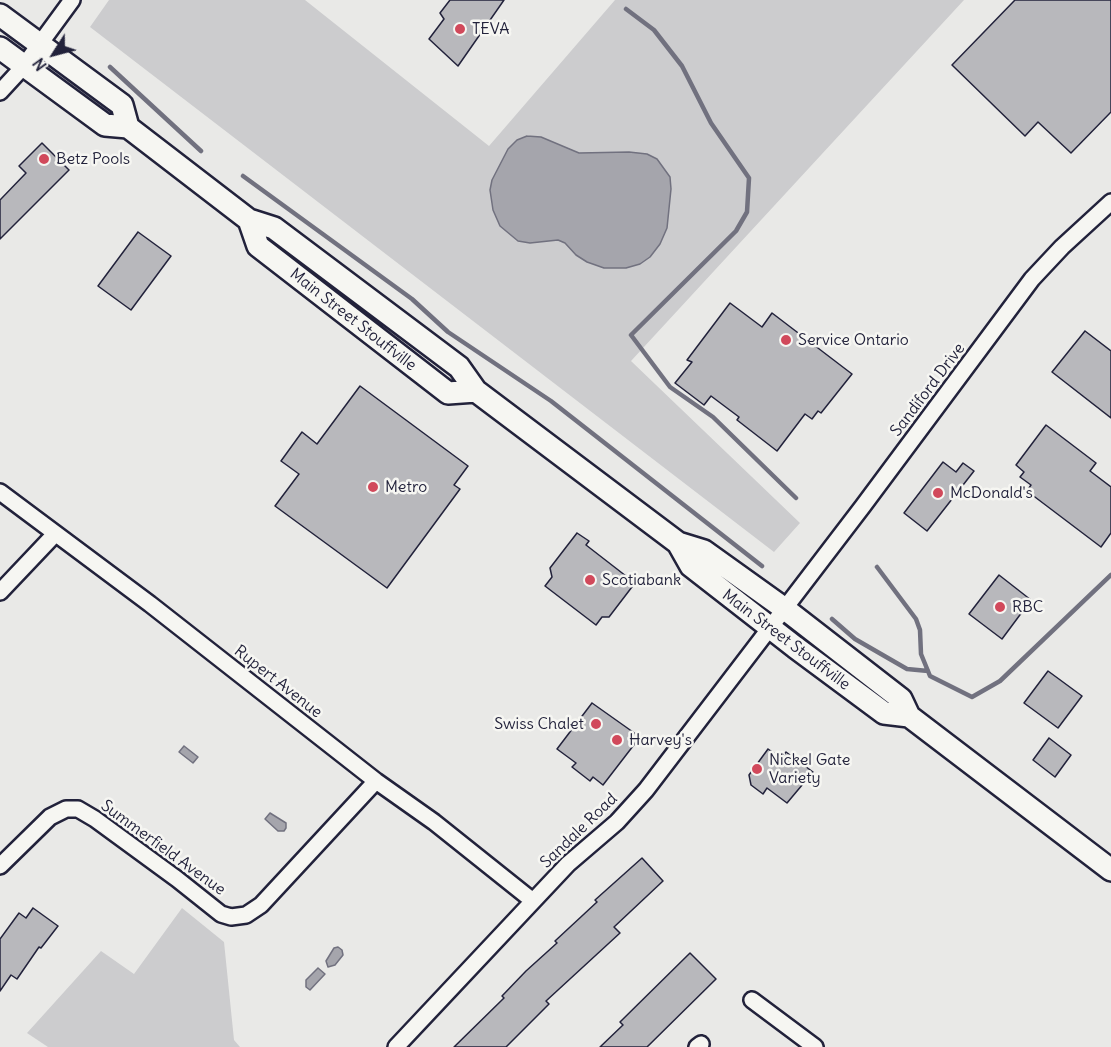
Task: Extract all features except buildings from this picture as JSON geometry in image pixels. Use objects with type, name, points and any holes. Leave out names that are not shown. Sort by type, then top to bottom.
[{"type":"main road","name":"Main Street Stouffville","points":[[0,15],[122,105],[128,127]]},
{"type":"main road","name":"Main Street Stouffville","points":[[0,48],[105,125],[128,127],[249,220],[274,228],[459,367],[476,391],[678,543],[704,551],[785,609],[901,699],[909,716],[1111,870]]},
{"type":"main road","name":"Main Street Stouffville","points":[[678,543],[691,566],[884,713],[909,716]]},
{"type":"street","points":[[0,92],[23,67],[72,0]]},
{"type":"street","name":"Sandiford Drive","points":[[770,627],[1032,279],[1062,247],[1111,202]]},
{"type":"street","name":"Rupert Avenue","points":[[0,492],[150,604],[533,901]]},
{"type":"street","points":[[0,592],[55,534]]},
{"type":"street","name":"Sandale Road","points":[[396,1047],[568,864],[617,822],[639,798],[770,627]]},
{"type":"street","name":"Summerfield Avenue","points":[[0,866],[50,817],[66,809],[78,809],[168,872],[221,914],[231,917],[246,915],[261,905],[376,781]]},
{"type":"street","points":[[752,1000],[814,1047]]},
{"type":"shaded area","points":[[109,0],[305,0],[489,146],[615,0],[964,0],[631,361],[800,523],[774,552],[90,27]]},
{"type":"shaded area","points":[[527,136],[541,137],[579,153],[629,152],[647,154],[657,159],[670,177],[671,189],[667,228],[660,244],[650,257],[640,264],[626,268],[604,268],[587,262],[576,255],[565,243],[558,240],[530,243],[518,241],[500,226],[493,210],[490,190],[492,180],[508,149],[517,140]]},
{"type":"shaded area","points":[[184,746],[198,757],[193,763],[179,752]]},
{"type":"shaded area","points":[[270,813],[286,823],[284,831],[278,831],[265,819]]},
{"type":"shaded area","points":[[182,908],[224,942],[234,1040],[240,1047],[48,1047],[27,1033],[101,951],[134,974]]},
{"type":"shaded area","points":[[338,947],[342,950],[343,955],[335,965],[328,967],[326,961],[334,948]]},
{"type":"shaded area","points":[[318,968],[325,974],[310,990],[306,987],[306,980]]},
{"type":"waterway","points":[[626,9],[654,30],[682,66],[711,123],[749,178],[747,212],[736,231],[631,335],[670,387],[713,417],[796,498]]},
{"type":"waterway","points":[[110,67],[201,151]]},
{"type":"waterway","points":[[243,176],[412,299],[448,332],[551,401],[762,566]]},
{"type":"waterway","points":[[877,567],[916,619],[920,630],[921,654],[930,676],[972,697],[1000,681],[1111,575]]},
{"type":"waterway","points":[[832,619],[855,639],[907,669],[928,671]]},
{"type":"place","name":"TEVA","points":[[460,29]]},
{"type":"place","name":"Betz Pools","points":[[44,159]]},
{"type":"place","name":"Service Ontario","points":[[786,340]]},
{"type":"place","name":"Metro","points":[[373,487]]},
{"type":"place","name":"McDonald's","points":[[938,493]]},
{"type":"place","name":"Scotiabank","points":[[590,580]]},
{"type":"place","name":"RBC","points":[[1000,607]]},
{"type":"place","name":"Swiss Chalet","points":[[596,724]]},
{"type":"place","name":"Harvey's","points":[[617,740]]},
{"type":"place","name":"Nickel Gate Variety","points":[[757,769]]}]
